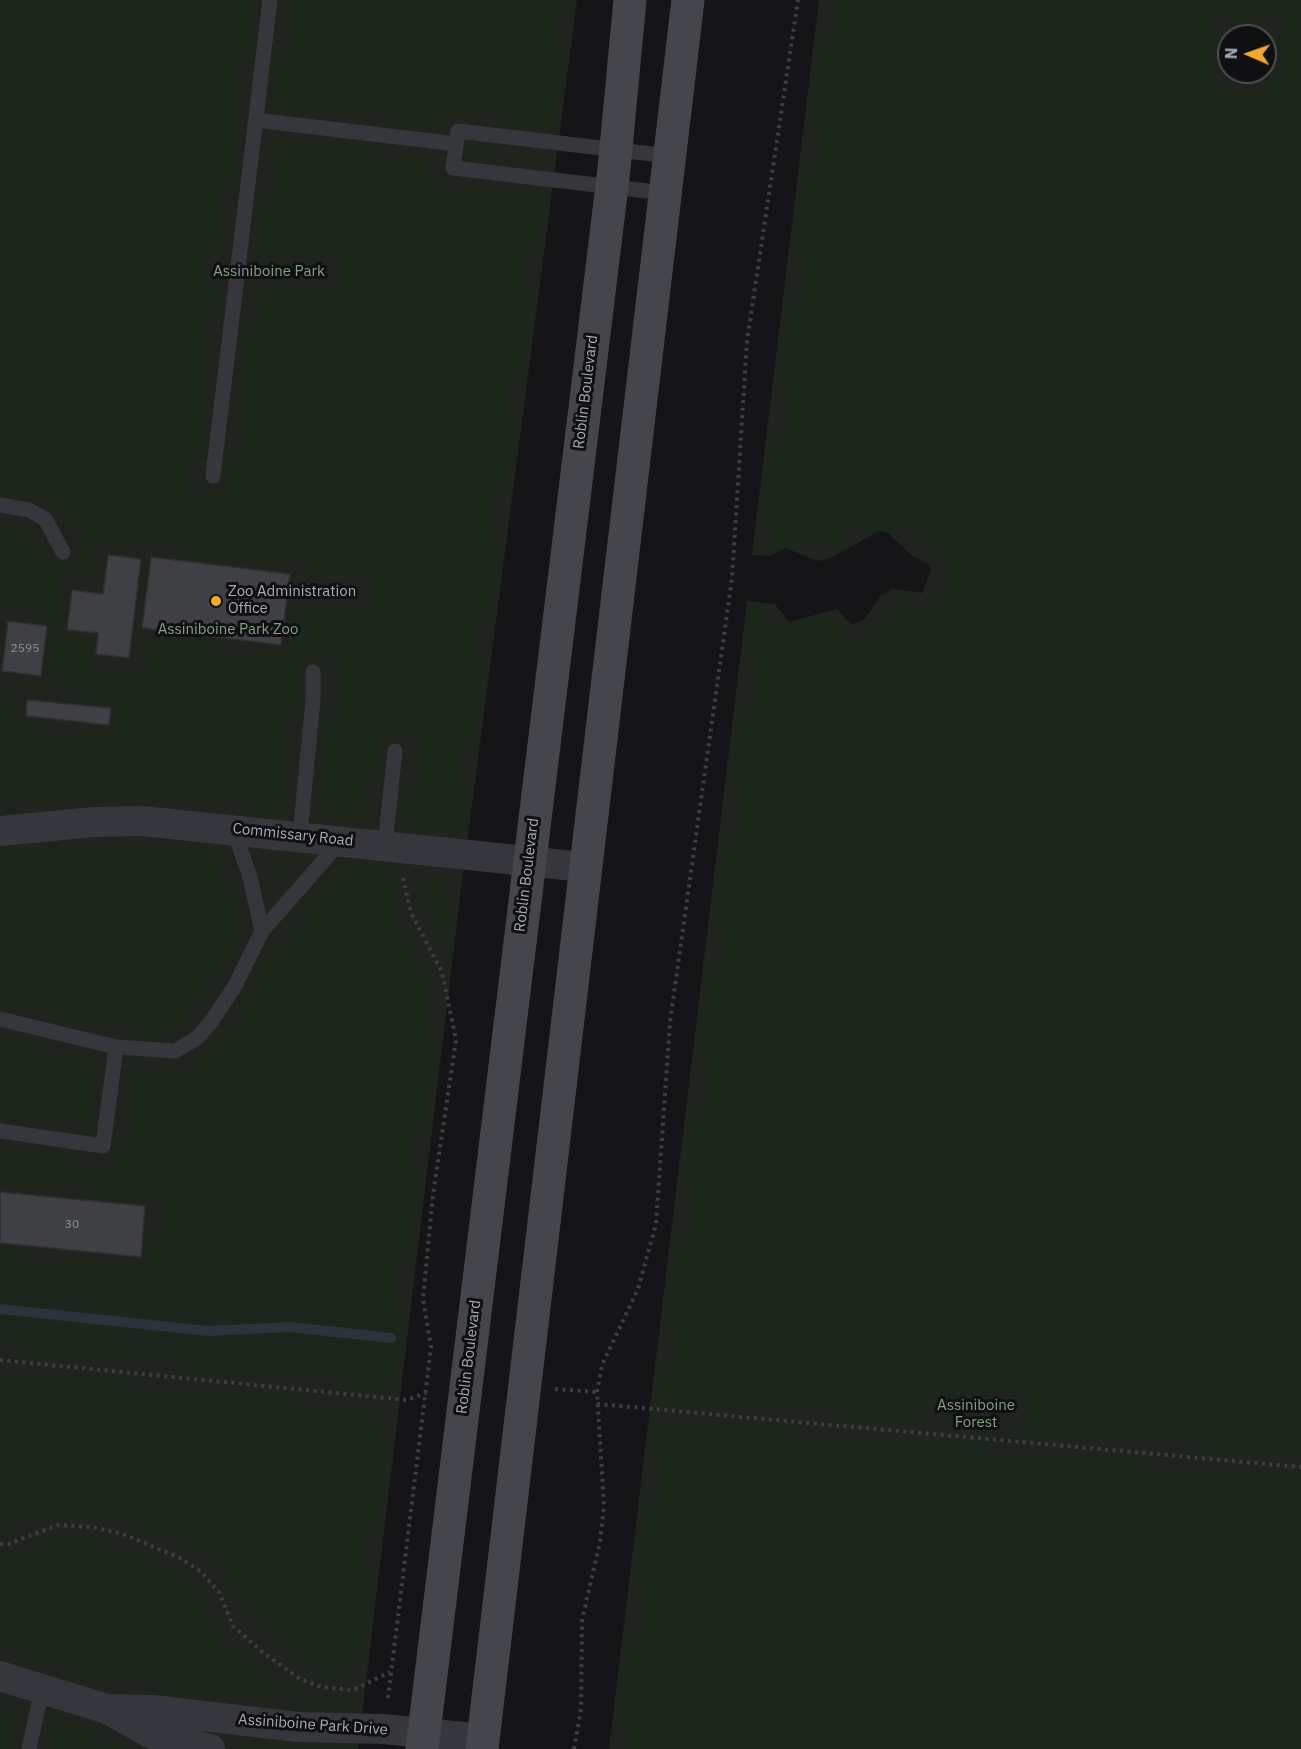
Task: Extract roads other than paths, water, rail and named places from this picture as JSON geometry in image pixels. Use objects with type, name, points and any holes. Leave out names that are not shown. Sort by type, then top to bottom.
[{"type":"main road","name":"Roblin Boulevard","points":[[423,1741],[611,187],[630,0]]},
{"type":"main road","points":[[482,1744],[688,0]]},
{"type":"street","name":"Commissary Road","points":[[0,831],[93,822],[142,821],[233,828],[584,867]]},
{"type":"street","name":"Assiniboine Park Drive","points":[[0,1676],[107,1709],[152,1734],[210,1749]]},
{"type":"street","name":"Assiniboine Park Drive","points":[[107,1709],[153,1710],[298,1727],[384,1729],[423,1741],[482,1744]]},
{"type":"lane","points":[[213,476],[270,0]]},
{"type":"lane","points":[[256,120],[669,156]]},
{"type":"lane","points":[[457,137],[453,168],[664,193]]},
{"type":"lane","points":[[0,505],[29,510],[45,519],[63,552]]},
{"type":"lane","points":[[300,835],[310,733],[313,672]]},
{"type":"lane","points":[[393,846],[394,751]]},
{"type":"lane","points":[[233,828],[250,877],[262,931]]},
{"type":"lane","points":[[0,1018],[116,1047],[175,1051],[197,1038],[211,1023],[236,986],[262,931],[343,840]]},
{"type":"lane","points":[[0,1131],[104,1146],[116,1047]]},
{"type":"lane","points":[[29,1749],[42,1689]]},
{"type":"waterway","points":[[0,1309],[208,1331],[290,1327],[391,1338]]},
{"type":"place","name":"Zoo Administration Office","points":[[216,601]]},
{"type":"park label","name":"Assiniboine Park","points":[[269,272]]},
{"type":"park label","name":"Assiniboine Park Zoo","points":[[228,630]]},
{"type":"park label","name":"Assiniboine Forest","points":[[976,1414]]}]
